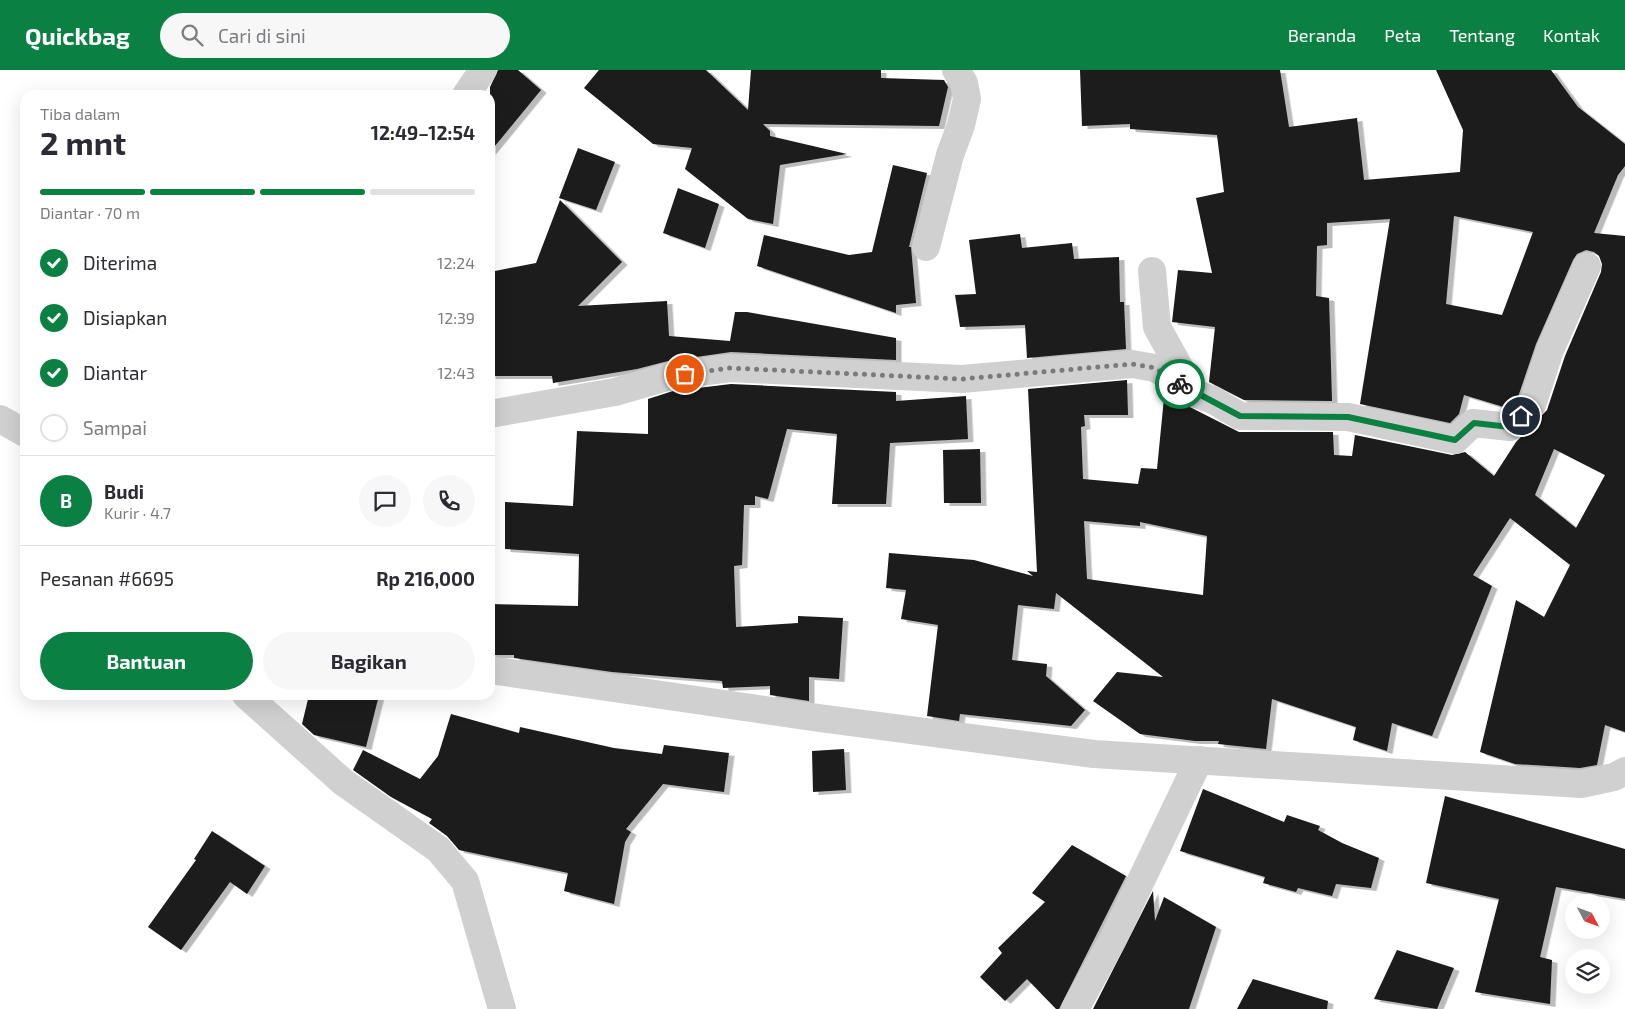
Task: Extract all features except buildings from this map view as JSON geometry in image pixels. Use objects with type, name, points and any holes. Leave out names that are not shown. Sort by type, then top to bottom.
[{"type":"street","points":[[469,90],[483,70]]},
{"type":"street","points":[[926,247],[967,99],[964,83],[956,70]]},
{"type":"street","points":[[495,413],[615,392],[670,376],[730,368],[962,379],[1132,364],[1155,368],[1194,393],[1213,400],[1240,416],[1348,417],[1455,440],[1474,423],[1510,427],[1532,405],[1550,350],[1588,266]]},
{"type":"street","points":[[1152,271],[1157,327],[1194,393]]},
{"type":"street","points":[[0,419],[20,430]]},
{"type":"street","points":[[495,671],[819,718],[1085,752],[1581,784],[1614,777],[1625,771]]},
{"type":"street","points":[[252,700],[343,782],[438,849],[465,881],[502,1009]]},
{"type":"street","points":[[1075,1009],[1113,939],[1199,760]]},
{"type":"way so far","points":[[685,374],[730,368],[962,379],[1132,364],[1155,368],[1180,384]]},
{"type":"route","points":[[1180,384],[1240,416],[1348,417],[1455,440],[1474,423],[1510,427],[1521,416]]}]
